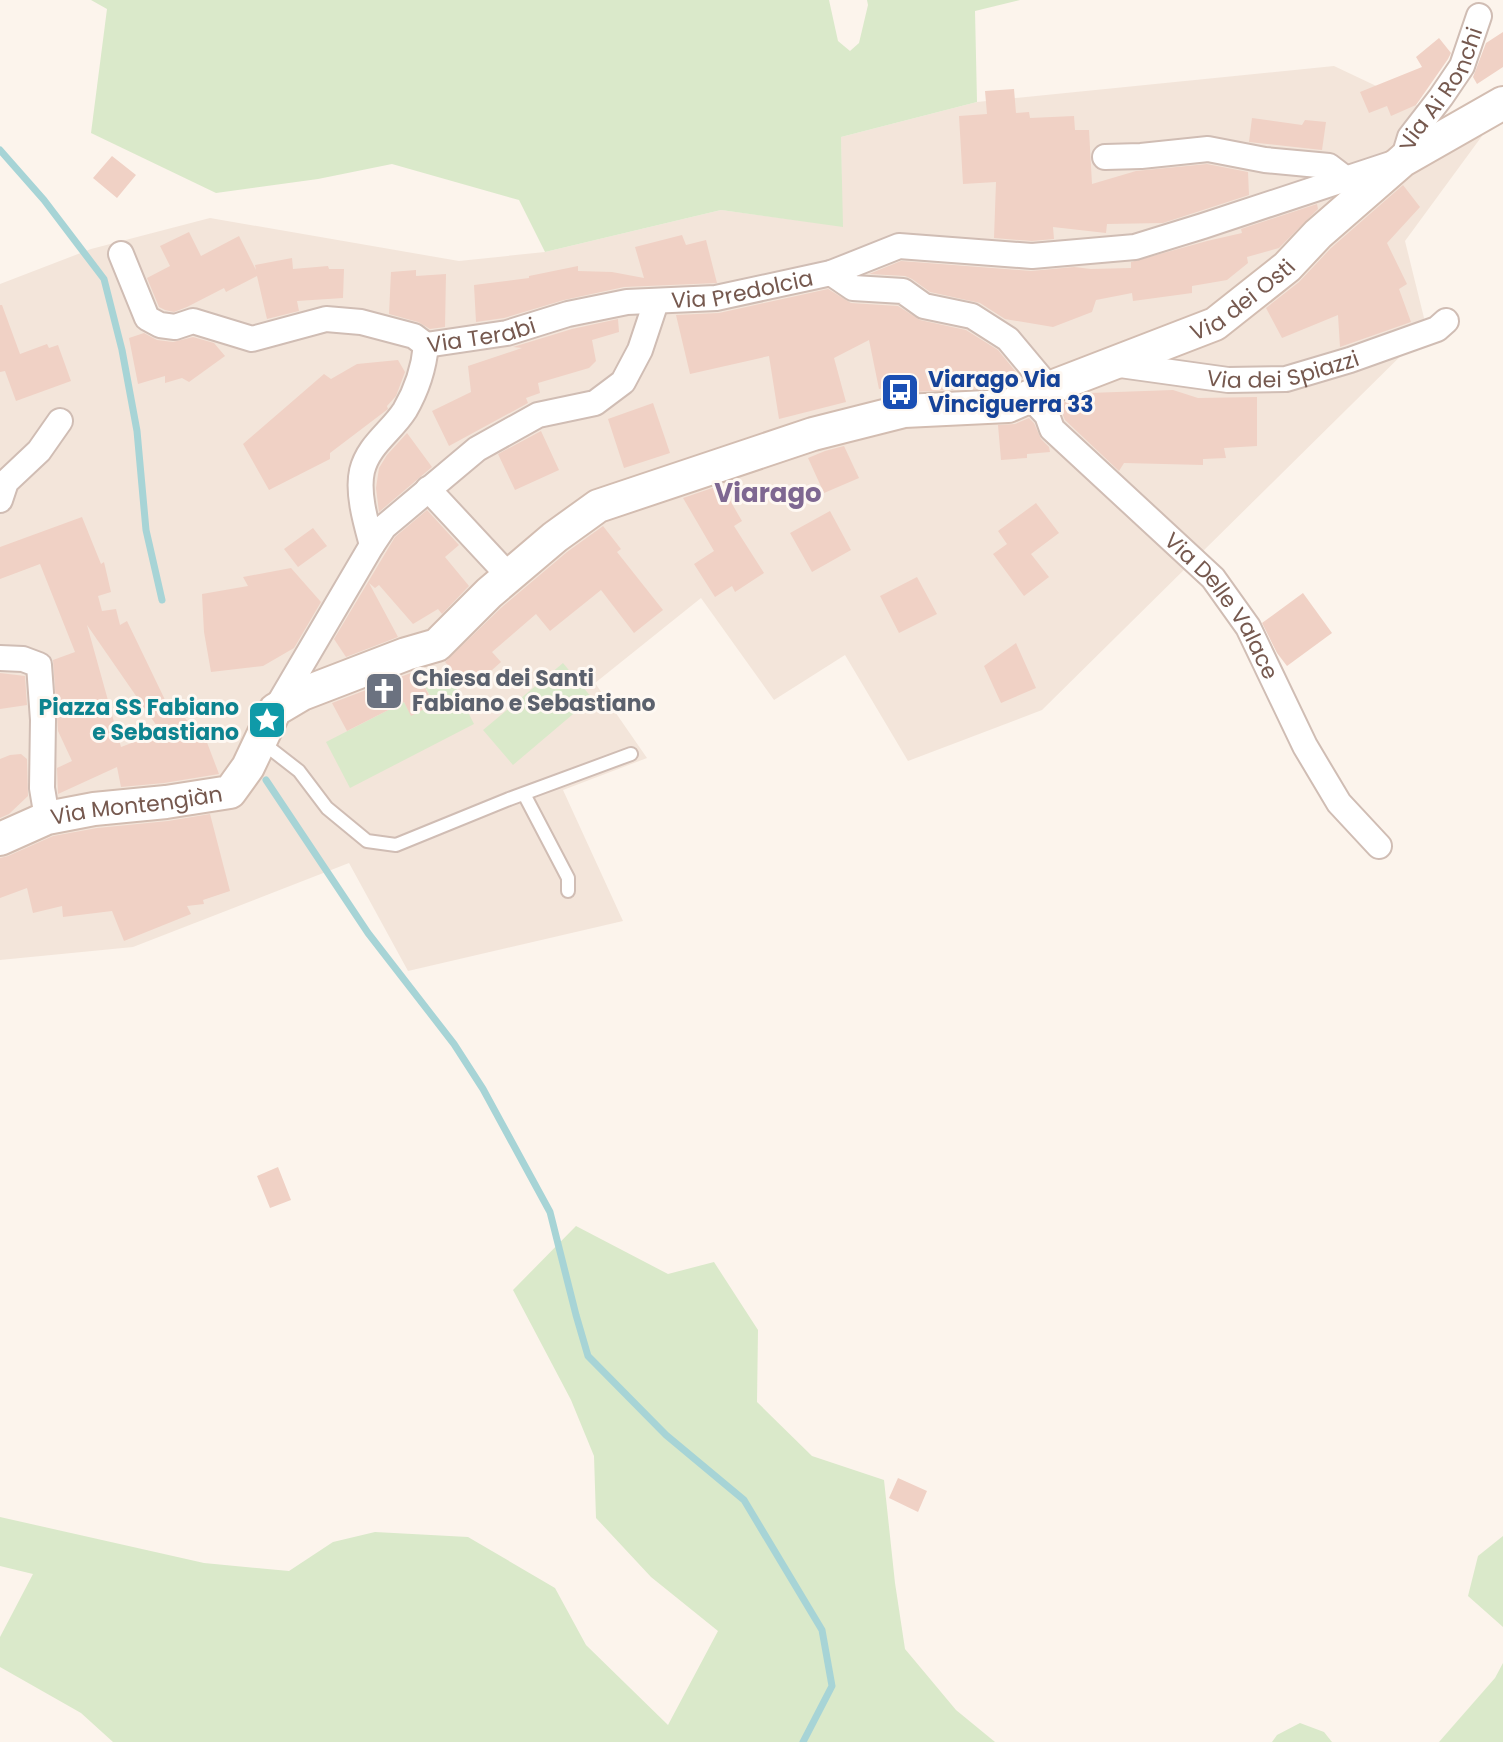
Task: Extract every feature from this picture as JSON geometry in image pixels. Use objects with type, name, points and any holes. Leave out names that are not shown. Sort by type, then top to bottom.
[{"type":"street","name":"Via Ai Ronchi","points":[[1403,160],[1410,137],[1462,66],[1479,16]]},
{"type":"street","name":"Via dei Osti","points":[[275,710],[302,694],[437,645],[489,593],[555,537],[598,506],[799,439],[904,411],[1008,406],[1215,324],[1287,267],[1318,234],[1403,160],[1503,103]]},
{"type":"street","points":[[1105,157],[1208,149],[1265,160],[1329,166],[1346,179]]},
{"type":"street","name":"Via Predolcia","points":[[275,710],[384,527],[477,449],[538,415],[595,403],[623,382],[640,350],[656,302],[716,298],[831,273],[899,246],[1032,256],[1135,247],[1403,160]]},
{"type":"street","points":[[121,254],[147,318],[160,325],[175,327],[193,321],[252,339],[326,319],[361,322],[414,336],[426,345]]},
{"type":"street","name":"Via Delle Valace","points":[[831,273],[853,288],[903,291],[924,306],[972,316],[1008,339],[1039,392],[1052,429],[1213,578],[1248,627],[1305,746],[1339,803],[1379,846]]},
{"type":"street","name":"Via Terabi","points":[[372,545],[363,509],[361,473],[369,453],[405,410],[424,365],[426,345],[507,333],[568,314],[627,302],[656,302]]},
{"type":"street","name":"Via dei Spiazzi","points":[[1113,364],[1228,380],[1286,379],[1437,329],[1446,321]]},
{"type":"street","points":[[0,500],[6,482],[39,451],[60,421]]},
{"type":"street","points":[[428,489],[510,577]]},
{"type":"street","points":[[0,658],[23,659],[39,665],[43,720],[42,788],[47,818]]},
{"type":"street","name":"Via Montengiàn","points":[[0,839],[47,818],[230,792],[248,767],[275,710]]},
{"type":"lane","points":[[260,741],[299,771],[327,808],[367,841],[396,845],[631,754]]},
{"type":"lane","points":[[524,794],[568,878],[568,891]]},
{"type":"shaded area","points":[[1334,66],[1482,136],[1405,241],[1427,330],[1042,710],[908,761],[845,655],[774,700],[701,598],[595,683],[647,758],[563,790],[623,921],[408,971],[349,863],[133,947],[0,960],[0,284],[91,249],[210,218],[459,261],[545,252],[721,210],[842,226],[841,137],[977,102]]},
{"type":"green space","points":[[91,0],[829,0],[838,41],[850,51],[859,43],[867,0],[1020,0],[975,11],[977,102],[841,137],[843,227],[721,210],[545,252],[519,200],[392,164],[318,179],[216,193],[91,133],[107,9]]},
{"type":"green space","points":[[563,663],[592,698],[513,765],[483,730]]},
{"type":"green space","points":[[448,672],[474,724],[350,788],[326,742],[404,702],[411,715],[434,703],[424,685]]},
{"type":"green space","points":[[576,1226],[668,1274],[714,1262],[758,1330],[757,1402],[812,1456],[884,1480],[905,1649],[956,1710],[995,1742],[113,1742],[81,1713],[0,1667],[0,1637],[33,1574],[0,1566],[0,1517],[204,1563],[289,1571],[333,1542],[375,1532],[468,1537],[555,1588],[586,1645],[668,1725],[718,1631],[651,1577],[596,1518],[594,1456],[571,1400],[513,1290]]},
{"type":"green space","points":[[1503,1536],[1503,1627],[1468,1596],[1478,1556]]},
{"type":"green space","points":[[1503,1663],[1503,1742],[1439,1742],[1495,1678]]},
{"type":"green space","points":[[1300,1723],[1324,1732],[1332,1742],[1272,1742],[1277,1735]]},
{"type":"building","points":[[1503,32],[1503,67],[1477,84],[1473,77],[1486,43]]},
{"type":"building","points":[[1439,38],[1451,53],[1416,105],[1391,116],[1387,106],[1369,113],[1360,92],[1422,67],[1416,57]]},
{"type":"building","points":[[1014,89],[1016,113],[1029,112],[1030,118],[1074,116],[1075,130],[1089,130],[1092,184],[1136,171],[1207,164],[1248,172],[1249,195],[1163,223],[1107,224],[1106,233],[1053,227],[1054,239],[994,238],[996,182],[963,184],[959,116],[987,114],[985,91]]},
{"type":"building","points":[[1252,118],[1302,125],[1305,120],[1326,122],[1322,150],[1249,142]]},
{"type":"building","points":[[112,156],[136,175],[117,198],[93,178]]},
{"type":"building","points":[[1403,185],[1420,207],[1387,243],[1407,284],[1399,289],[1411,322],[1340,347],[1338,315],[1282,338],[1266,308],[1299,282],[1331,248]]},
{"type":"building","points":[[1317,204],[1318,209],[1279,248],[1247,257],[1248,263],[1227,280],[1192,286],[1192,293],[1133,301],[1132,293],[1096,300],[1092,312],[1053,327],[1005,319],[980,303],[930,292],[905,276],[869,274],[901,261],[1031,271],[1074,267],[1131,268],[1131,262],[1242,233],[1241,229]]},
{"type":"building","points":[[189,232],[201,256],[239,236],[256,270],[255,265],[292,258],[293,269],[328,266],[329,269],[344,269],[343,298],[297,301],[299,311],[267,319],[257,276],[174,312],[165,310],[159,307],[147,278],[170,266],[160,246]]},
{"type":"building","points":[[682,235],[686,245],[706,240],[717,283],[624,287],[564,300],[504,318],[476,322],[474,285],[529,278],[578,266],[578,271],[612,272],[644,278],[635,247]]},
{"type":"building","points":[[416,270],[416,276],[446,274],[445,327],[430,329],[418,322],[389,314],[391,272]]},
{"type":"building","points":[[828,289],[851,303],[898,306],[920,320],[966,330],[998,350],[1016,372],[1016,382],[1004,387],[913,392],[911,382],[879,389],[869,340],[834,358],[846,402],[779,419],[769,356],[690,374],[676,315],[719,313]]},
{"type":"building","points":[[0,305],[20,354],[47,344],[49,348],[58,345],[71,381],[16,401],[5,371],[0,372]]},
{"type":"building","points":[[618,319],[619,332],[592,340],[596,361],[589,368],[538,383],[540,393],[526,398],[528,403],[449,446],[432,411],[471,392],[468,366],[522,348],[513,347]]},
{"type":"building","points":[[144,333],[157,340],[173,342],[193,337],[214,343],[225,356],[189,382],[182,378],[165,383],[165,376],[138,384],[129,338]]},
{"type":"building","points":[[398,360],[405,372],[388,409],[330,453],[330,459],[269,490],[243,444],[324,374],[331,379],[357,364]]},
{"type":"building","points":[[1173,390],[1198,398],[1257,397],[1257,446],[1224,448],[1226,458],[1203,459],[1203,465],[1124,463],[1119,471],[1065,420],[1059,406],[1089,393]]},
{"type":"building","points":[[653,403],[670,453],[624,468],[608,419]]},
{"type":"building","points":[[1029,418],[1050,452],[1001,460],[998,425],[1015,424]]},
{"type":"building","points":[[541,431],[559,470],[515,490],[498,454]]},
{"type":"building","points":[[407,433],[432,467],[379,512],[376,488],[379,468]]},
{"type":"building","points":[[844,446],[859,478],[824,493],[808,458]]},
{"type":"building","points":[[721,485],[742,521],[734,526],[764,573],[735,592],[732,586],[715,597],[694,564],[714,551],[683,498]]},
{"type":"building","points":[[1036,503],[1059,533],[1031,554],[1049,577],[1024,596],[993,554],[1007,544],[998,531]]},
{"type":"building","points":[[427,510],[459,545],[445,557],[469,586],[442,614],[438,609],[413,624],[379,585],[375,588],[369,583],[398,637],[346,657],[334,639],[395,537]]},
{"type":"building","points":[[830,511],[851,550],[812,572],[790,533]]},
{"type":"building","points":[[82,517],[101,564],[104,562],[111,592],[98,596],[102,611],[116,609],[120,625],[127,621],[167,704],[172,700],[197,734],[203,732],[219,774],[121,787],[117,767],[58,794],[57,768],[72,761],[58,731],[53,660],[75,652],[40,564],[0,579],[0,547]],"holes":[[[87,625],[161,732],[121,747]]]},
{"type":"building","points":[[603,526],[621,549],[617,552],[663,610],[634,633],[601,590],[550,631],[536,614],[492,652],[501,662],[482,679],[479,675],[467,686],[445,662],[502,607]]},
{"type":"building","points":[[313,528],[327,546],[298,567],[284,549]]},
{"type":"building","points":[[291,568],[321,602],[294,648],[263,666],[211,672],[202,594],[248,586],[243,577]]},
{"type":"building","points":[[917,577],[937,614],[899,633],[880,596]]},
{"type":"building","points":[[1303,593],[1332,633],[1287,666],[1262,623]]},
{"type":"building","points":[[1016,643],[1036,688],[1001,703],[984,666]]},
{"type":"building","name":"Chiesa dei Santi Fabiano e Sebastiano","points":[[416,671],[434,704],[411,716],[404,702],[347,731],[332,703]]},
{"type":"building","points":[[0,673],[25,676],[27,705],[0,709]]},
{"type":"building","points":[[21,754],[27,759],[28,796],[9,814],[0,818],[0,759]]},
{"type":"building","points":[[210,814],[230,891],[203,900],[204,904],[187,906],[191,914],[124,941],[112,911],[63,917],[62,906],[33,913],[27,888],[0,898],[0,858],[53,836]]},
{"type":"building","points":[[278,1167],[291,1200],[270,1208],[257,1176]]},
{"type":"building","points":[[898,1478],[927,1491],[918,1512],[889,1498]]},
{"type":"waterway","points":[[0,150],[44,200],[104,279],[122,350],[137,431],[146,530],[162,600]]},
{"type":"waterway","points":[[266,780],[368,933],[454,1044],[483,1089],[550,1212],[588,1356],[666,1435],[744,1500],[822,1630],[832,1686],[803,1742]]},
{"type":"place","name":"Viarago Via Vinciguerra 33","points":[[900,392]]},
{"type":"place","name":"Chiesa dei Santi Fabiano e Sebastiano","points":[[384,691]]},
{"type":"place","name":"Piazza SS Fabiano e Sebastiano","points":[[267,720]]},
{"type":"district","name":"Viarago","points":[[768,493]]}]
